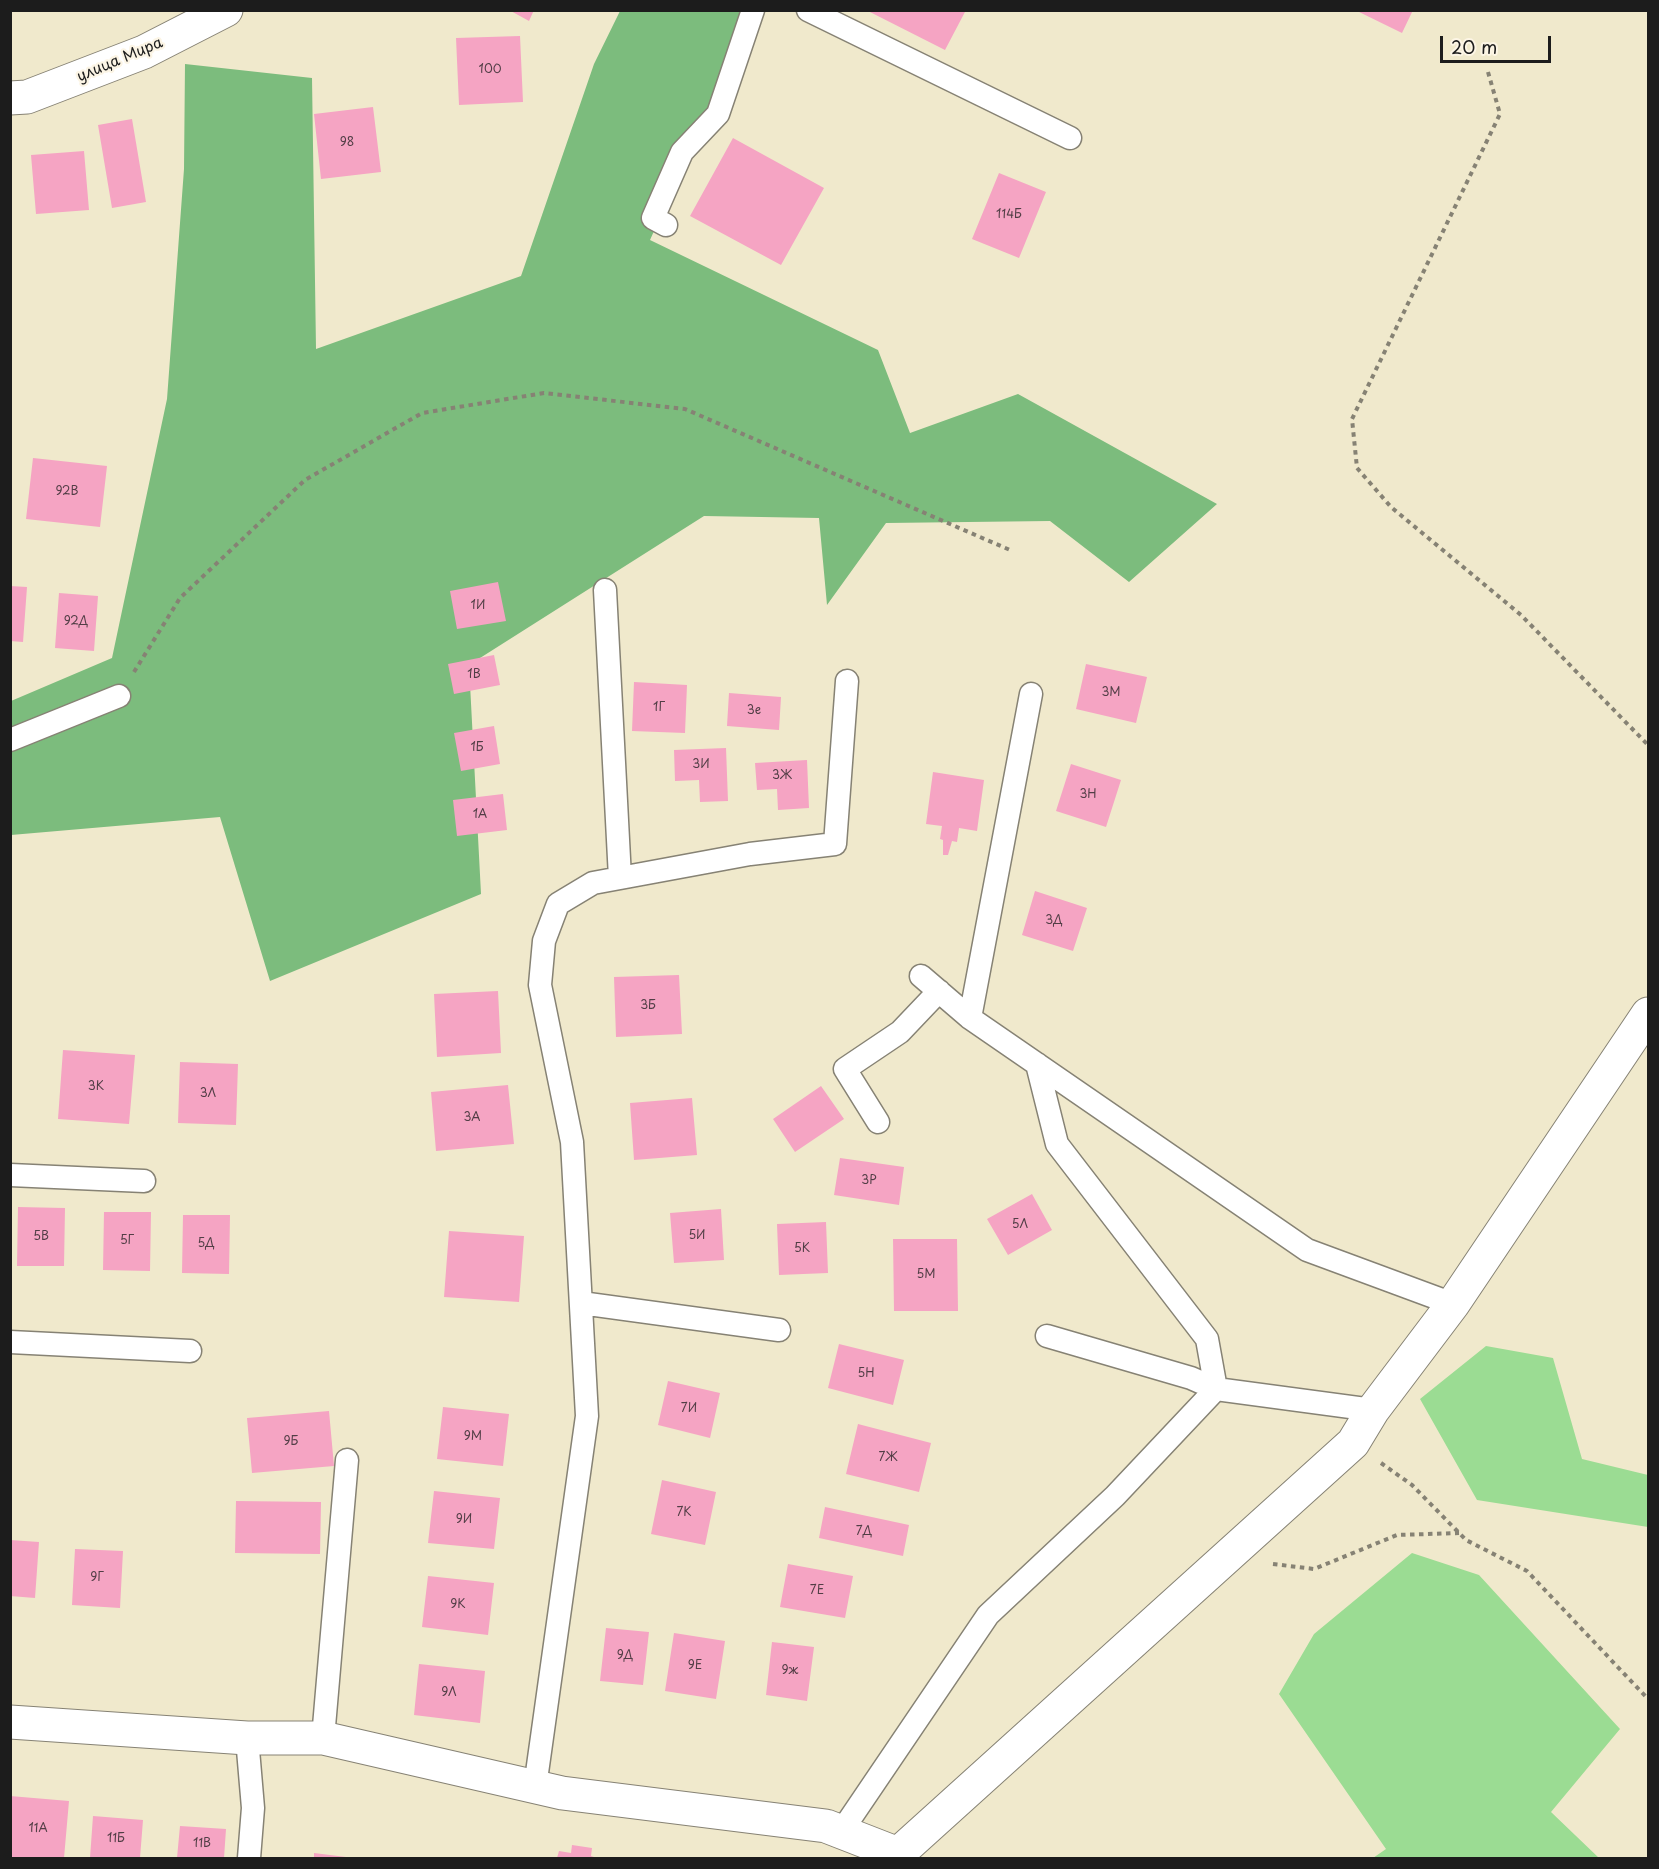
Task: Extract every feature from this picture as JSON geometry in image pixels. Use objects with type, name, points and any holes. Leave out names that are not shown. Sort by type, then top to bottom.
[{"type":"street","name":"улица Мира","points":[[10,98],[27,97],[144,52],[224,11]]},
{"type":"street","points":[[10,1722],[247,1738],[323,1738],[562,1793],[826,1826],[897,1856],[1353,1443],[1372,1410],[1453,1304],[1648,1014]]},
{"type":"lane","points":[[666,225],[653,218],[682,153],[718,114],[753,10]]},
{"type":"lane","points":[[808,10],[1070,138]]},
{"type":"lane","points":[[605,590],[620,878]]},
{"type":"lane","points":[[535,1787],[587,1416],[572,1142],[540,985],[544,941],[558,904],[593,883],[750,854],[835,844],[847,681]]},
{"type":"lane","points":[[970,1018],[1031,694]]},
{"type":"lane","points":[[10,740],[119,696]]},
{"type":"lane","points":[[921,976],[970,1018],[1307,1250],[1453,1304]]},
{"type":"lane","points":[[878,1122],[845,1069],[900,1032],[939,991]]},
{"type":"lane","points":[[1037,1064],[1057,1144],[1208,1339],[1216,1389]]},
{"type":"lane","points":[[10,1175],[144,1180]]},
{"type":"lane","points":[[581,1304],[779,1330]]},
{"type":"lane","points":[[1047,1336],[1191,1378],[1216,1389],[1372,1410]]},
{"type":"lane","points":[[10,1342],[190,1352]]},
{"type":"lane","points":[[841,1832],[988,1615],[1115,1496],[1216,1389]]},
{"type":"lane","points":[[323,1738],[348,1460]]},
{"type":"lane","points":[[247,1738],[254,1808],[249,1858]]},
{"type":"path","points":[[1488,72],[1500,114],[1352,419],[1357,468],[1391,507],[1521,615],[1648,746]]},
{"type":"path","points":[[119,696],[180,598],[305,480],[422,413],[488,402],[544,393],[684,409],[1010,550]]},
{"type":"path","points":[[1353,1443],[1412,1485],[1466,1540],[1527,1571],[1648,1699]]},
{"type":"path","points":[[1226,1558],[1314,1569],[1397,1535],[1460,1533]]},
{"type":"green space","points":[[620,11],[752,11],[650,240],[878,350],[910,433],[1018,394],[1217,504],[1129,582],[1050,521],[886,523],[827,605],[819,518],[704,516],[469,665],[481,894],[270,981],[220,817],[11,835],[11,701],[112,658],[167,399],[184,169],[185,64],[312,78],[316,349],[521,276],[594,64]]},
{"type":"green space","points":[[1486,1346],[1553,1358],[1582,1459],[1648,1475],[1648,1527],[1477,1500],[1420,1399]]},
{"type":"green space","points":[[1412,1553],[1479,1575],[1620,1729],[1551,1812],[1599,1858],[1373,1858],[1386,1849],[1279,1694],[1314,1634]]},
{"type":"building","points":[[509,10],[534,10],[529,21]]},
{"type":"building","points":[[866,10],[966,10],[945,50]]},
{"type":"building","points":[[1355,10],[1413,10],[1402,33]]},
{"type":"building","points":[[520,36],[523,102],[459,105],[456,38]]},
{"type":"building","points":[[373,107],[381,172],[321,179],[314,114]]},
{"type":"building","points":[[132,119],[146,202],[112,208],[98,125]]},
{"type":"building","points":[[733,138],[824,188],[781,265],[690,216]]},
{"type":"building","points":[[84,151],[89,210],[36,214],[31,155]]},
{"type":"building","points":[[999,173],[1046,192],[1019,258],[972,239]]},
{"type":"building","points":[[33,458],[107,466],[100,527],[26,519]]},
{"type":"building","points":[[498,582],[506,621],[457,629],[450,591]]},
{"type":"building","points":[[10,586],[27,587],[23,642],[10,641]]},
{"type":"building","points":[[59,593],[98,596],[94,651],[55,648]]},
{"type":"building","points":[[494,655],[500,685],[454,694],[448,664]]},
{"type":"building","points":[[1086,664],[1147,677],[1136,723],[1076,709]]},
{"type":"building","points":[[634,682],[687,685],[685,733],[632,731]]},
{"type":"building","points":[[729,693],[781,697],[779,730],[727,726]]},
{"type":"building","points":[[494,726],[500,764],[461,771],[454,733]]},
{"type":"building","points":[[726,748],[728,801],[700,802],[699,780],[675,781],[674,750]]},
{"type":"building","points":[[807,760],[809,808],[778,810],[777,789],[757,790],[755,763]]},
{"type":"building","points":[[1071,764],[1121,780],[1106,827],[1056,811]]},
{"type":"building","points":[[933,772],[984,780],[977,831],[959,828],[957,842],[952,841],[948,855],[943,855],[943,840],[940,839],[942,826],[926,824]]},
{"type":"building","points":[[503,794],[507,830],[457,836],[453,800]]},
{"type":"building","points":[[1035,891],[1087,908],[1073,951],[1022,935]]},
{"type":"building","points":[[679,975],[682,1034],[616,1037],[614,977]]},
{"type":"building","points":[[498,991],[501,1053],[437,1057],[434,994]]},
{"type":"building","points":[[63,1050],[135,1055],[129,1124],[58,1119]]},
{"type":"building","points":[[180,1062],[238,1064],[236,1125],[178,1123]]},
{"type":"building","points":[[508,1085],[514,1144],[436,1151],[431,1092]]},
{"type":"building","points":[[821,1086],[844,1119],[795,1152],[773,1119]]},
{"type":"building","points":[[692,1098],[697,1155],[634,1160],[630,1103]]},
{"type":"building","points":[[840,1158],[904,1167],[899,1205],[834,1195]]},
{"type":"building","points":[[1032,1194],[1052,1230],[1008,1255],[987,1219]]},
{"type":"building","points":[[18,1207],[65,1208],[64,1266],[17,1266]]},
{"type":"building","points":[[721,1209],[724,1260],[674,1263],[670,1213]]},
{"type":"building","points":[[104,1212],[151,1212],[150,1271],[103,1270]]},
{"type":"building","points":[[183,1215],[230,1215],[229,1274],[182,1273]]},
{"type":"building","points":[[826,1222],[828,1273],[779,1275],[777,1224]]},
{"type":"building","points":[[449,1231],[524,1236],[519,1302],[444,1297]]},
{"type":"building","points":[[893,1239],[957,1239],[958,1311],[894,1311]]},
{"type":"building","points":[[839,1344],[904,1360],[893,1405],[828,1388]]},
{"type":"building","points":[[668,1381],[720,1393],[710,1438],[658,1425]]},
{"type":"building","points":[[443,1407],[509,1414],[503,1466],[437,1459]]},
{"type":"building","points":[[329,1411],[334,1466],[252,1473],[247,1418]]},
{"type":"building","points":[[858,1424],[931,1443],[919,1492],[846,1474]]},
{"type":"building","points":[[662,1480],[716,1492],[705,1545],[651,1534]]},
{"type":"building","points":[[434,1491],[500,1498],[494,1549],[428,1543]]},
{"type":"building","points":[[236,1501],[321,1502],[320,1554],[235,1553]]},
{"type":"building","points":[[825,1507],[909,1525],[903,1556],[819,1538]]},
{"type":"building","points":[[10,1540],[39,1542],[35,1598],[10,1596]]},
{"type":"building","points":[[75,1549],[123,1551],[120,1608],[72,1605]]},
{"type":"building","points":[[788,1564],[853,1576],[845,1618],[780,1607]]},
{"type":"building","points":[[428,1576],[494,1583],[488,1635],[422,1627]]},
{"type":"building","points":[[606,1628],[649,1632],[643,1685],[600,1681]]},
{"type":"building","points":[[674,1633],[725,1641],[716,1699],[665,1691]]},
{"type":"building","points":[[772,1642],[814,1647],[807,1701],[766,1695]]},
{"type":"building","points":[[419,1664],[485,1671],[480,1723],[414,1715]]},
{"type":"building","points":[[10,1796],[69,1801],[64,1858],[10,1858]]},
{"type":"building","points":[[93,1816],[143,1820],[140,1858],[90,1858]]},
{"type":"building","points":[[180,1826],[226,1829],[224,1858],[177,1858]]},
{"type":"building","points":[[572,1845],[592,1848],[591,1856],[597,1858],[557,1858],[559,1851],[571,1853]]},
{"type":"building","points":[[314,1853],[346,1857],[346,1858],[314,1858]]}]
